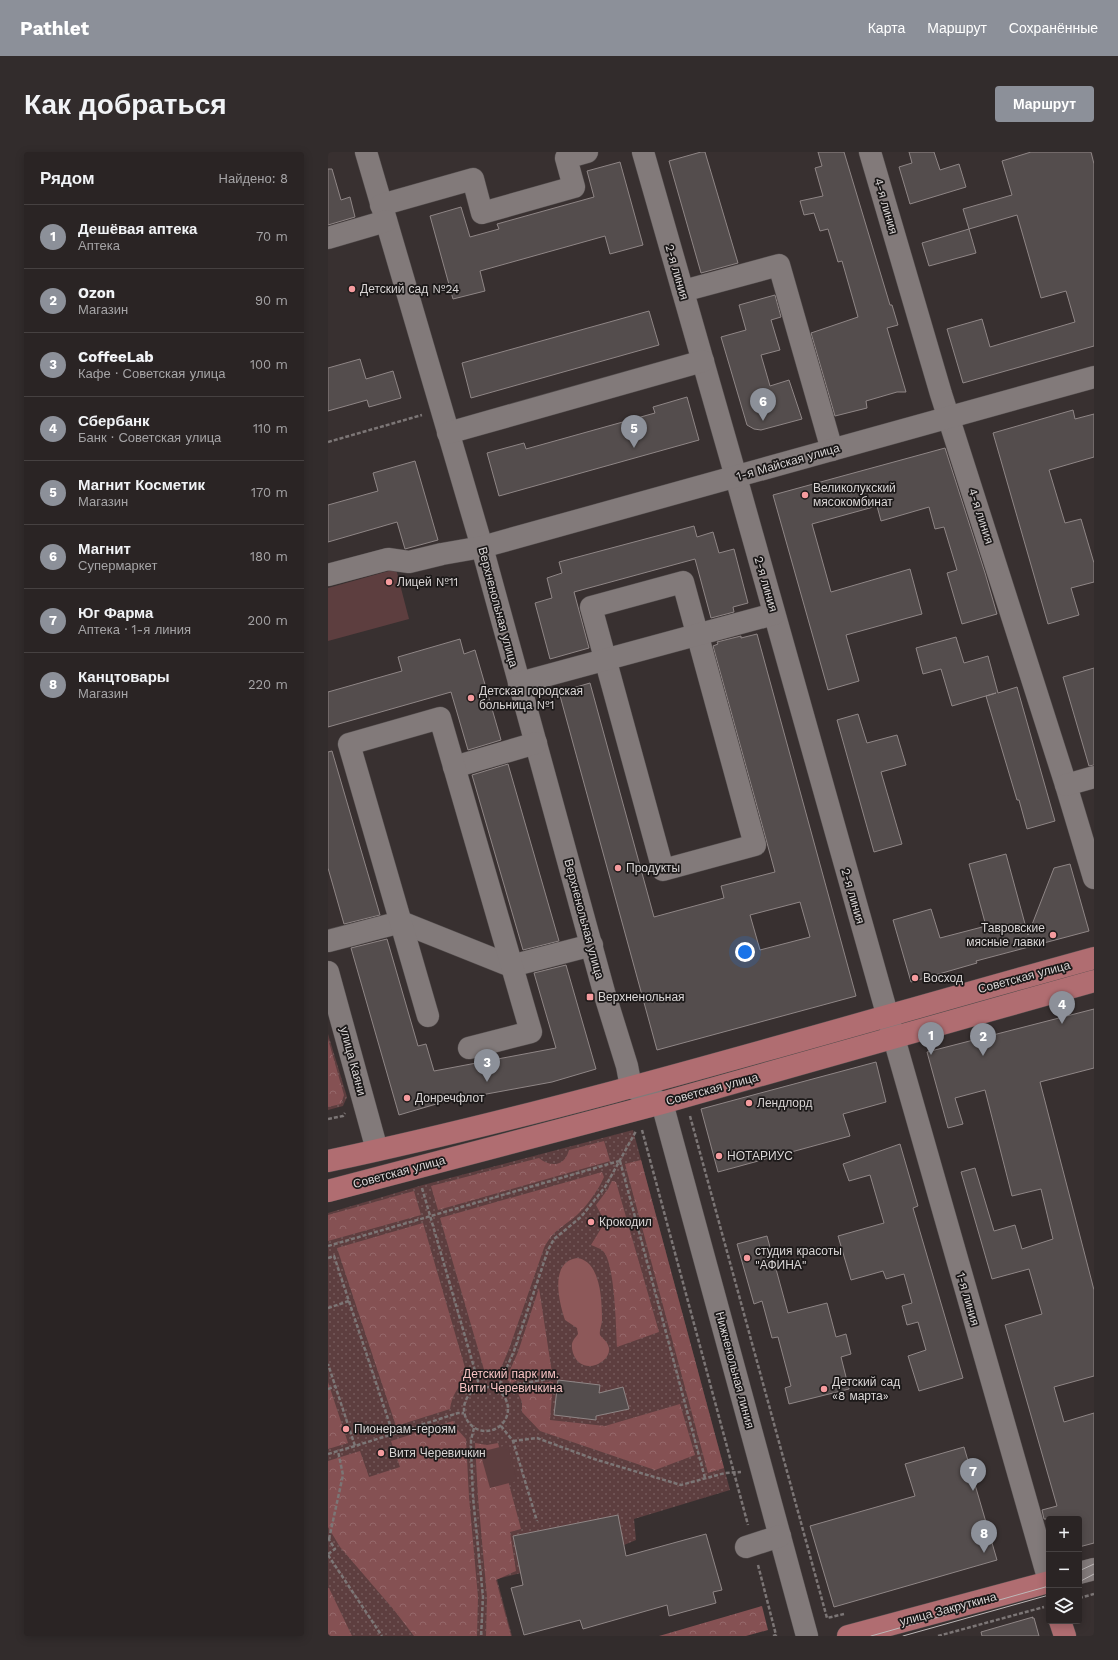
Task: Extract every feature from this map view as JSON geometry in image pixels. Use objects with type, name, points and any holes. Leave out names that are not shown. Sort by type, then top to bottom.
[{"type":"main road","name":"Советская улица","points":[[328,1161],[631,1087],[1094,958]]},
{"type":"main road","name":"Советская улица","points":[[328,1191],[662,1103],[1094,981]]},
{"type":"main road","name":"улица Закруткина","points":[[848,1636],[1046,1582]]},
{"type":"main road","points":[[1061,1624],[1065,1636]]},
{"type":"street","name":"Верхненольная улица","points":[[366,152],[482,547],[592,946],[627,1066],[631,1087]]},
{"type":"street","points":[[328,238],[383,213],[473,180],[482,213],[574,187],[566,158],[587,152]]},
{"type":"street","name":"2-я линия","points":[[643,152],[888,1016]]},
{"type":"street","name":"4-я линия","points":[[870,152],[949,417],[1066,784],[1094,878]]},
{"type":"street","points":[[683,291],[779,265],[832,450]]},
{"type":"street","points":[[448,433],[703,361]]},
{"type":"street","name":"1-я Майская улица","points":[[328,575],[388,559],[409,562],[482,547],[1094,377]]},
{"type":"street","points":[[683,582],[698,634],[755,845],[663,870],[590,607],[683,582]]},
{"type":"street","points":[[519,683],[774,614]]},
{"type":"street","points":[[428,1016],[349,744],[440,718],[531,1032],[469,1048]]},
{"type":"street","points":[[454,767],[536,743]]},
{"type":"street","points":[[1066,784],[1094,777]]},
{"type":"street","points":[[328,941],[401,922],[511,966],[592,946]]},
{"type":"street","name":"улица Каяни","points":[[328,972],[377,1150]]},
{"type":"street","name":"1-я линия","points":[[888,1016],[1046,1570]]},
{"type":"street","points":[[631,1087],[662,1103]]},
{"type":"street","name":"Нижненольная линия","points":[[662,1103],[808,1636]]},
{"type":"street","points":[[749,1546],[780,1536]]},
{"type":"street","points":[[1082,1572],[1094,1569]]},
{"type":"path","points":[[328,442],[441,410]]},
{"type":"path","points":[[689,1111],[828,1618]]},
{"type":"path","points":[[640,1124],[735,1473],[749,1546],[776,1635],[773,1636]]},
{"type":"path","points":[[497,1390],[514,1351],[548,1250],[554,1239],[581,1217],[605,1187],[637,1130]]},
{"type":"path","points":[[620,1161],[705,1478]]},
{"type":"path","points":[[328,1246],[620,1161]]},
{"type":"path","points":[[420,1182],[480,1388]]},
{"type":"path","points":[[328,1258],[334,1256],[392,1434]]},
{"type":"path","points":[[328,1308],[349,1301]]},
{"type":"path","points":[[328,1364],[355,1446]]},
{"type":"path","points":[[502,1394],[519,1384],[552,1378]]},
{"type":"path","points":[[328,1389],[336,1386]]},
{"type":"path","points":[[480,1388],[492,1388],[497,1390],[502,1394],[508,1407],[505,1420],[501,1426],[488,1431],[474,1428],[466,1419],[464,1413],[464,1406],[469,1394],[480,1388]]},
{"type":"path","points":[[328,1454],[458,1413],[464,1413]]},
{"type":"path","points":[[501,1426],[514,1441],[536,1521]]},
{"type":"path","points":[[474,1428],[470,1450],[483,1597],[481,1636]]},
{"type":"path","points":[[514,1441],[537,1438],[594,1459],[681,1485],[725,1472],[735,1473],[762,1469]]},
{"type":"path","points":[[338,1451],[343,1475],[328,1538],[335,1549],[328,1554],[382,1636]]},
{"type":"path","points":[[1082,1597],[1094,1594]]},
{"type":"path","points":[[938,1636],[1046,1607]]},
{"type":"green space","points":[[396,569],[409,619],[328,641],[328,588]]},
{"type":"green space","points":[[328,1034],[347,1097],[343,1106],[328,1110]]},
{"type":"green space","points":[[328,1039],[344,1095],[341,1104],[328,1107]]},
{"type":"green space","name":"Детский парк им. Вити Черевичкина","points":[[633,1130],[730,1490],[634,1519],[636,1540],[612,1550],[497,1579],[512,1636],[328,1636],[328,1213],[423,1185]]},
{"type":"green space","points":[[604,1141],[610,1161],[438,1210],[431,1186],[539,1158],[548,1163],[557,1164],[564,1159],[569,1150]]},
{"type":"green space","points":[[641,1160],[724,1468],[708,1473],[625,1164]]},
{"type":"green space","points":[[602,1172],[604,1177],[599,1187],[581,1212],[554,1233],[547,1242],[509,1349],[498,1375],[485,1373],[440,1218]]},
{"type":"green space","points":[[612,1181],[616,1182],[659,1332],[617,1347],[614,1296],[610,1268],[603,1251],[591,1245],[605,1222],[596,1205]]},
{"type":"green space","points":[[414,1191],[421,1215],[328,1241],[328,1215]]},
{"type":"green space","points":[[423,1223],[468,1378],[456,1392],[450,1409],[396,1426],[337,1248]]},
{"type":"green space","points":[[539,1288],[552,1373],[517,1380],[512,1383],[506,1379],[518,1352]]},
{"type":"green space","points":[[328,1382],[348,1443],[328,1449]]},
{"type":"green space","points":[[546,1382],[553,1382],[550,1420],[605,1426],[680,1404],[695,1455],[655,1470],[540,1431],[522,1412],[522,1402],[517,1391],[521,1388]]},
{"type":"green space","points":[[453,1421],[456,1428],[466,1439],[469,1497],[478,1597],[477,1636],[414,1636],[394,1610],[340,1547],[328,1527],[328,1461],[360,1451],[369,1477],[400,1467],[391,1441]]},
{"type":"green space","points":[[475,1443],[487,1445],[498,1443],[521,1529],[510,1532],[516,1571],[496,1580],[511,1636],[486,1636],[487,1597],[478,1497]]},
{"type":"green space","points":[[508,1445],[517,1481],[490,1488],[480,1452]]},
{"type":"green space","points":[[329,1588],[352,1636],[328,1635]]},
{"type":"green space","points":[[762,1606],[768,1630],[746,1636],[659,1636]]},
{"type":"shaded area","points":[[577,1258],[585,1261],[591,1266],[595,1274],[601,1303],[602,1320],[600,1335],[607,1342],[609,1348],[608,1354],[601,1363],[588,1366],[577,1360],[573,1353],[572,1344],[578,1334],[577,1328],[565,1320],[559,1294],[559,1275],[562,1267],[568,1261]]},
{"type":"building","points":[[705,152],[738,263],[701,273],[669,161]]},
{"type":"building","points":[[818,152],[844,152],[890,305],[892,305],[898,325],[887,328],[906,392],[897,392],[866,401],[867,408],[835,416],[811,333],[858,317],[842,261],[838,262],[828,229],[820,231],[814,213],[804,215],[800,201],[823,196],[815,168],[822,166]]},
{"type":"building","points":[[909,152],[934,152],[940,170],[959,164],[966,187],[910,204],[899,167],[912,163]]},
{"type":"building","points":[[1031,152],[1091,152],[1094,164],[1094,346],[963,383],[947,329],[982,319],[990,347],[1075,322],[1066,291],[1041,298],[1017,215],[969,229],[963,209],[1012,195],[1002,161]]},
{"type":"building","points":[[620,162],[643,245],[610,254],[605,236],[480,271],[485,291],[453,299],[430,216],[461,207],[470,237],[499,229],[497,224],[594,197],[587,171]]},
{"type":"building","points":[[328,169],[332,169],[341,200],[350,197],[355,217],[328,225]]},
{"type":"building","points":[[969,229],[976,253],[929,266],[922,243]]},
{"type":"building","points":[[775,295],[781,317],[771,320],[780,350],[761,355],[770,386],[789,380],[802,419],[761,430],[754,429],[747,425],[721,337],[746,330],[739,305]]},
{"type":"building","points":[[649,311],[659,345],[471,398],[462,363]]},
{"type":"building","points":[[360,359],[366,379],[393,371],[401,398],[369,407],[367,400],[328,411],[328,368]]},
{"type":"building","points":[[687,397],[699,440],[499,496],[487,453],[524,443],[526,449],[655,413],[653,407]]},
{"type":"building","points":[[1073,410],[1075,419],[1094,414],[1094,457],[1049,470],[1065,523],[1081,519],[1094,563],[1094,582],[1071,588],[1079,615],[1048,624],[993,433]]},
{"type":"building","points":[[945,448],[997,614],[962,624],[947,573],[957,570],[944,527],[935,529],[929,507],[881,521],[877,506],[812,524],[831,592],[910,569],[922,614],[846,635],[859,681],[828,690],[773,495]]},
{"type":"building","points":[[415,461],[438,540],[405,549],[397,522],[328,542],[328,505],[378,491],[373,473]]},
{"type":"building","points":[[694,526],[697,537],[713,532],[719,553],[734,549],[748,603],[733,607],[734,612],[711,618],[695,559],[574,592],[589,648],[550,659],[535,603],[552,598],[547,578],[562,573],[559,562]]},
{"type":"building","points":[[757,634],[856,996],[657,1050],[559,692],[590,683],[654,917],[724,898],[721,886],[775,872],[713,646],[718,644],[717,642],[741,636],[741,638]],"holes":[[[800,902],[810,937],[760,950],[750,915]]]},
{"type":"building","points":[[956,637],[964,663],[988,656],[998,693],[1017,687],[1055,821],[1027,829],[986,696],[996,693],[952,706],[941,669],[923,674],[916,648]]},
{"type":"building","name":"Детская городская больница №1","points":[[460,639],[464,654],[475,650],[501,740],[468,750],[451,692],[328,727],[328,692],[402,671],[398,657]]},
{"type":"building","points":[[1094,668],[1094,765],[1089,766],[1063,677]]},
{"type":"building","points":[[858,714],[867,743],[897,735],[906,765],[881,772],[902,844],[874,852],[837,720]]},
{"type":"building","points":[[332,751],[380,915],[344,924],[328,868],[328,752]]},
{"type":"building","points":[[508,764],[559,941],[523,950],[472,775]]},
{"type":"building","points":[[1006,854],[1028,935],[1054,868],[1070,864],[1089,931],[976,961],[977,963],[911,982],[893,920],[931,909],[940,938],[986,926],[969,864]]},
{"type":"building","points":[[387,939],[418,1046],[426,1044],[434,1071],[556,1048],[534,973],[566,965],[596,1069],[552,1082],[443,1102],[399,1115],[351,948]]},
{"type":"building","points":[[1094,1009],[1094,1068],[1040,1082],[1094,1290],[1094,1376],[1054,1387],[1064,1422],[1094,1413],[1094,1543],[1082,1546],[1082,1516],[1046,1516],[1046,1519],[1044,1519],[1042,1510],[1057,1506],[1005,1325],[1042,1314],[1029,1269],[992,1279],[961,1172],[975,1168],[994,1231],[1015,1225],[1022,1249],[1053,1239],[1041,1189],[1012,1196],[985,1090],[955,1098],[963,1124],[948,1128],[927,1052]]},
{"type":"building","points":[[876,1062],[886,1102],[843,1114],[850,1136],[718,1172],[701,1109]]},
{"type":"building","points":[[900,1144],[918,1206],[913,1208],[963,1378],[919,1391],[908,1356],[926,1350],[918,1322],[907,1325],[902,1306],[912,1303],[904,1274],[886,1279],[883,1271],[851,1280],[838,1236],[884,1223],[870,1175],[849,1181],[843,1164]]},
{"type":"building","points":[[767,1236],[788,1313],[827,1303],[836,1337],[846,1334],[851,1354],[841,1357],[849,1389],[789,1404],[785,1388],[791,1386],[778,1337],[772,1338],[762,1301],[754,1304],[737,1244]]},
{"type":"building","points":[[558,1380],[600,1385],[599,1393],[623,1387],[629,1409],[596,1416],[596,1420],[554,1415]]},
{"type":"building","points":[[964,1447],[997,1560],[834,1607],[810,1526],[915,1496],[905,1464]]},
{"type":"building","points":[[618,1515],[626,1556],[706,1534],[722,1590],[713,1592],[716,1603],[669,1616],[667,1605],[583,1629],[580,1620],[524,1635],[511,1588],[523,1585],[513,1536]]},
{"type":"building","points":[[1033,1617],[1032,1618],[1034,1618],[1039,1636],[982,1636],[981,1632]]},
{"type":"tram line","points":[[1082,1570],[1094,1564]]},
{"type":"tram line","points":[[1082,1580],[1094,1574]]},
{"type":"tram line","points":[[871,1636],[1046,1587]]},
{"type":"tram line","points":[[903,1636],[1046,1596]]},
{"type":"place","name":"Детский сад №24","points":[[352,289]]},
{"type":"place","name":"Магнит","points":[[763,421]]},
{"type":"place","name":"Магнит Косметик","points":[[634,448]]},
{"type":"place","name":"Великолукский мясокомбинат","points":[[805,495]]},
{"type":"place","name":"Лицей №11","points":[[389,582]]},
{"type":"place","name":"Детская городская больница №1","points":[[471,698]]},
{"type":"place","name":"Продукты","points":[[618,868]]},
{"type":"place","name":"Тавровские мясные лавки","points":[[1053,935]]},
{"type":"place","name":"Восход","points":[[915,978]]},
{"type":"place","name":"Верхненольная","points":[[590,997]]},
{"type":"place","name":"Сбербанк","points":[[1062,1024]]},
{"type":"place","name":"Дешёвая аптека","points":[[931,1055]]},
{"type":"place","name":"Ozon","points":[[983,1056]]},
{"type":"place","name":"CoffeeLab","points":[[487,1082]]},
{"type":"place","name":"Донречфлот","points":[[407,1098]]},
{"type":"place","name":"Лендлорд","points":[[749,1103]]},
{"type":"place","name":"НОТАРИУС","points":[[719,1156]]},
{"type":"place","name":"Крокодил","points":[[591,1222]]},
{"type":"place","name":"студия красоты \"АФИНА\"","points":[[747,1258]]},
{"type":"place","name":"Детский сад «8 марта»","points":[[824,1389]]},
{"type":"place","name":"Пионерам-героям","points":[[346,1429]]},
{"type":"place","name":"Витя Черевичкин","points":[[381,1453]]},
{"type":"place","name":"Юг Фарма","points":[[973,1491]]},
{"type":"place","name":"Канцтовары","points":[[984,1553]]}]
